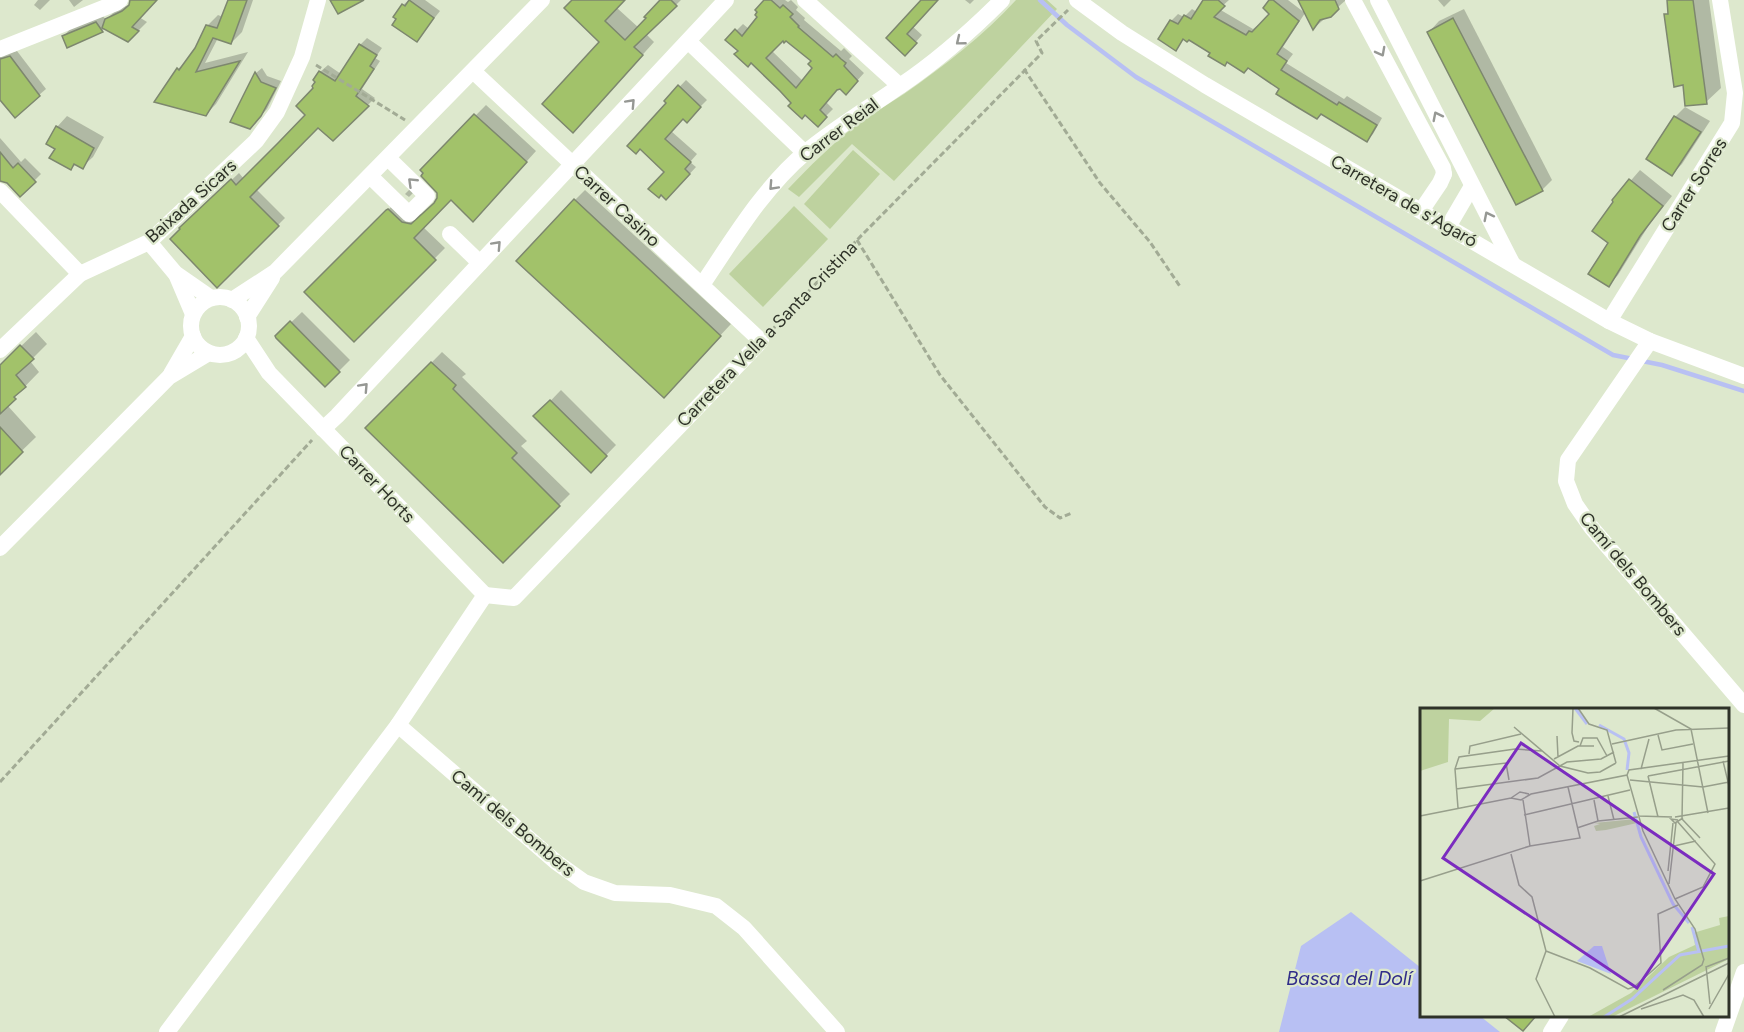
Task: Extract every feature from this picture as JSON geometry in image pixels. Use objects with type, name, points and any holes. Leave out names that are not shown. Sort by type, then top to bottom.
[{"type":"street","points":[[0,49],[120,0]]},
{"type":"street","points":[[232,300],[275,272],[543,0]]},
{"type":"street","points":[[322,429],[337,416],[726,0]]},
{"type":"street","points":[[805,0],[900,86]]},
{"type":"street","name":"Carrer Reial","points":[[702,285],[758,202],[805,153],[848,119],[900,86],[970,33],[1002,0]]},
{"type":"street","points":[[1353,0],[1443,168],[1444,174],[1440,183],[1421,211]]},
{"type":"street","points":[[1378,0],[1512,263]]},
{"type":"street","name":"Carrer Sorres","points":[[1609,321],[1732,123],[1735,93],[1720,0]]},
{"type":"street","name":"Baixada Sicars","points":[[0,350],[80,274],[149,242],[256,141],[277,112],[302,57],[316,1]]},
{"type":"street","name":"Carretera de s'Agaró","points":[[1074,4],[1151,52],[1648,344],[1744,376]]},
{"type":"street","points":[[688,42],[805,153]]},
{"type":"street","name":"Carrer Casino","points":[[473,71],[761,341]]},
{"type":"street","points":[[370,176],[409,214],[427,196],[388,158]]},
{"type":"street","points":[[1444,174],[1464,169]]},
{"type":"street","points":[[1448,227],[1472,186]]},
{"type":"street","points":[[0,191],[80,274]]},
{"type":"street","points":[[450,234],[480,263]]},
{"type":"street","points":[[149,242],[175,273],[211,298]]},
{"type":"street","points":[[247,317],[275,272]]},
{"type":"street","points":[[175,273],[193,314]]},
{"type":"street","points":[[220,297],[232,300],[242,307],[247,317],[249,328],[246,338],[233,352],[222,355],[209,353],[199,346],[193,336],[191,325],[193,314],[201,304],[211,298],[220,297]]},
{"type":"street","points":[[0,548],[169,377],[193,336]]},
{"type":"street","name":"Carrer Horts","points":[[246,338],[269,373],[485,595]]},
{"type":"street","name":"Carretera Vella a Santa Cristina","points":[[485,595],[514,598],[761,341]]},
{"type":"street","name":"Camí dels Bombers","points":[[1648,344],[1568,460],[1566,481],[1575,504],[1591,528],[1744,705]]},
{"type":"street","name":"Carrer Horts","points":[[233,352],[269,373]]},
{"type":"street","points":[[169,377],[209,353]]},
{"type":"street","points":[[167,1032],[398,725],[485,595]]},
{"type":"street","name":"Camí dels Bombers","points":[[398,725],[556,862],[584,882],[615,892],[670,895],[716,906],[744,927],[837,1032]]},
{"type":"street","points":[[1729,1015],[1744,972]]},
{"type":"street","points":[[1551,1032],[1560,1017]]},
{"type":"street","points":[[1723,1032],[1728,1017]]},
{"type":"path","name":"Carretera Vella a Santa Cristina","points":[[761,341],[1042,52],[1036,41],[1074,4]]},
{"type":"path","points":[[302,57],[418,127]]},
{"type":"path","points":[[1024,69],[1100,183],[1150,242],[1180,288]]},
{"type":"path","points":[[857,240],[940,375],[988,437],[1045,507],[1060,518],[1072,513]]},
{"type":"path","points":[[0,782],[322,429]]},
{"type":"green space","points":[[1016,0],[1047,0],[1057,9],[894,181],[852,144],[799,197],[788,189],[848,132],[948,61],[977,38]]},
{"type":"green space","points":[[853,150],[880,174],[830,229],[804,204]]},
{"type":"green space","points":[[794,206],[828,239],[763,307],[729,274]]},
{"type":"water","name":"Bassa del Dolí","points":[[1351,912],[1420,967],[1420,1017],[1481,1017],[1500,1032],[1279,1032],[1301,946]]},
{"type":"building","points":[[130,0],[157,0],[132,27],[139,31],[128,42],[102,28],[105,19],[122,11],[129,5]]},
{"type":"building","points":[[228,0],[247,0],[231,44],[213,38],[196,72],[240,61],[206,116],[154,102],[177,68],[179,70],[195,48],[206,25],[217,28]]},
{"type":"building","points":[[330,0],[364,0],[338,14]]},
{"type":"building","points":[[409,0],[434,18],[417,42],[392,25],[396,19],[393,17],[402,4],[405,6]]},
{"type":"building","points":[[572,0],[625,0],[605,21],[625,40],[660,0],[671,0],[677,6],[634,47],[643,55],[573,133],[542,104],[599,42],[564,8]]},
{"type":"building","points":[[764,0],[771,0],[780,8],[783,5],[793,14],[790,17],[798,27],[833,57],[836,54],[846,63],[844,66],[858,81],[846,95],[840,89],[837,90],[820,110],[827,117],[818,127],[805,115],[802,119],[788,106],[791,103],[780,91],[751,63],[748,67],[734,54],[738,51],[725,40],[735,29],[742,36],[757,17],[755,10]],"holes":[[[783,41],[784,43],[786,41],[811,61],[808,64],[812,68],[796,88],[766,58]]]},
{"type":"building","points":[[921,0],[938,0],[907,34],[917,43],[905,56],[886,38]]},
{"type":"building","points":[[1203,0],[1218,0],[1225,6],[1214,17],[1246,35],[1249,31],[1252,32],[1269,14],[1263,8],[1269,0],[1273,0],[1299,21],[1277,54],[1287,61],[1281,70],[1337,105],[1339,102],[1377,125],[1367,142],[1321,114],[1317,119],[1276,94],[1279,89],[1248,68],[1244,73],[1227,62],[1225,66],[1208,56],[1210,53],[1189,40],[1187,42],[1183,39],[1176,51],[1158,39],[1170,20],[1178,24],[1184,15],[1191,19]]},
{"type":"building","points":[[1298,0],[1335,0],[1339,9],[1331,17],[1320,20],[1313,30]]},
{"type":"building","points":[[1667,0],[1693,0],[1707,104],[1685,106],[1683,85],[1674,87],[1664,14],[1668,14]]},
{"type":"building","points":[[1453,18],[1543,191],[1516,205],[1427,32]]},
{"type":"building","points":[[96,22],[103,32],[67,48],[62,36]]},
{"type":"building","points":[[359,44],[377,55],[370,66],[374,69],[356,96],[369,106],[333,141],[318,128],[250,197],[279,226],[217,288],[170,239],[231,179],[236,185],[278,143],[305,115],[296,106],[313,88],[315,82],[313,80],[319,71],[335,81]]},
{"type":"building","points":[[10,56],[40,96],[15,118],[0,100],[0,59]]},
{"type":"building","points":[[255,72],[261,82],[276,88],[261,116],[250,129],[230,122]]},
{"type":"building","points":[[678,85],[701,107],[687,123],[683,119],[665,139],[691,162],[685,169],[690,174],[666,200],[661,195],[659,198],[648,189],[664,172],[640,149],[636,154],[627,146],[666,103],[664,101]]},
{"type":"building","points":[[474,114],[527,162],[473,222],[451,200],[414,238],[436,260],[354,342],[304,292],[386,210],[388,209],[402,222],[411,224],[434,203],[437,193],[421,176],[423,173],[420,170]]},
{"type":"building","points":[[1674,116],[1701,132],[1672,176],[1646,159]]},
{"type":"building","points":[[56,126],[94,148],[83,169],[74,164],[71,170],[49,158],[55,149],[46,144]]},
{"type":"building","points":[[0,152],[13,168],[18,163],[36,182],[20,197],[7,183],[0,181]]},
{"type":"building","points":[[1629,179],[1663,206],[1640,236],[1609,287],[1588,274],[1608,243],[1592,231]]},
{"type":"building","points":[[574,199],[721,336],[664,398],[516,261]]},
{"type":"building","points":[[290,321],[340,372],[325,387],[276,338],[275,336]]},
{"type":"building","points":[[20,345],[34,359],[16,375],[26,387],[0,414],[0,365]]},
{"type":"building","points":[[431,362],[456,385],[453,389],[517,453],[512,458],[560,506],[503,563],[365,428]]},
{"type":"building","points":[[550,400],[607,456],[591,473],[533,416]]},
{"type":"building","points":[[0,427],[23,452],[0,475]]},
{"type":"building","points":[[1505,1017],[1535,1017],[1523,1031]]},
{"type":"waterway","points":[[1040,0],[1067,25],[1136,77],[1613,355],[1633,359]]},
{"type":"waterway","points":[[1642,361],[1662,365],[1744,391]]}]
